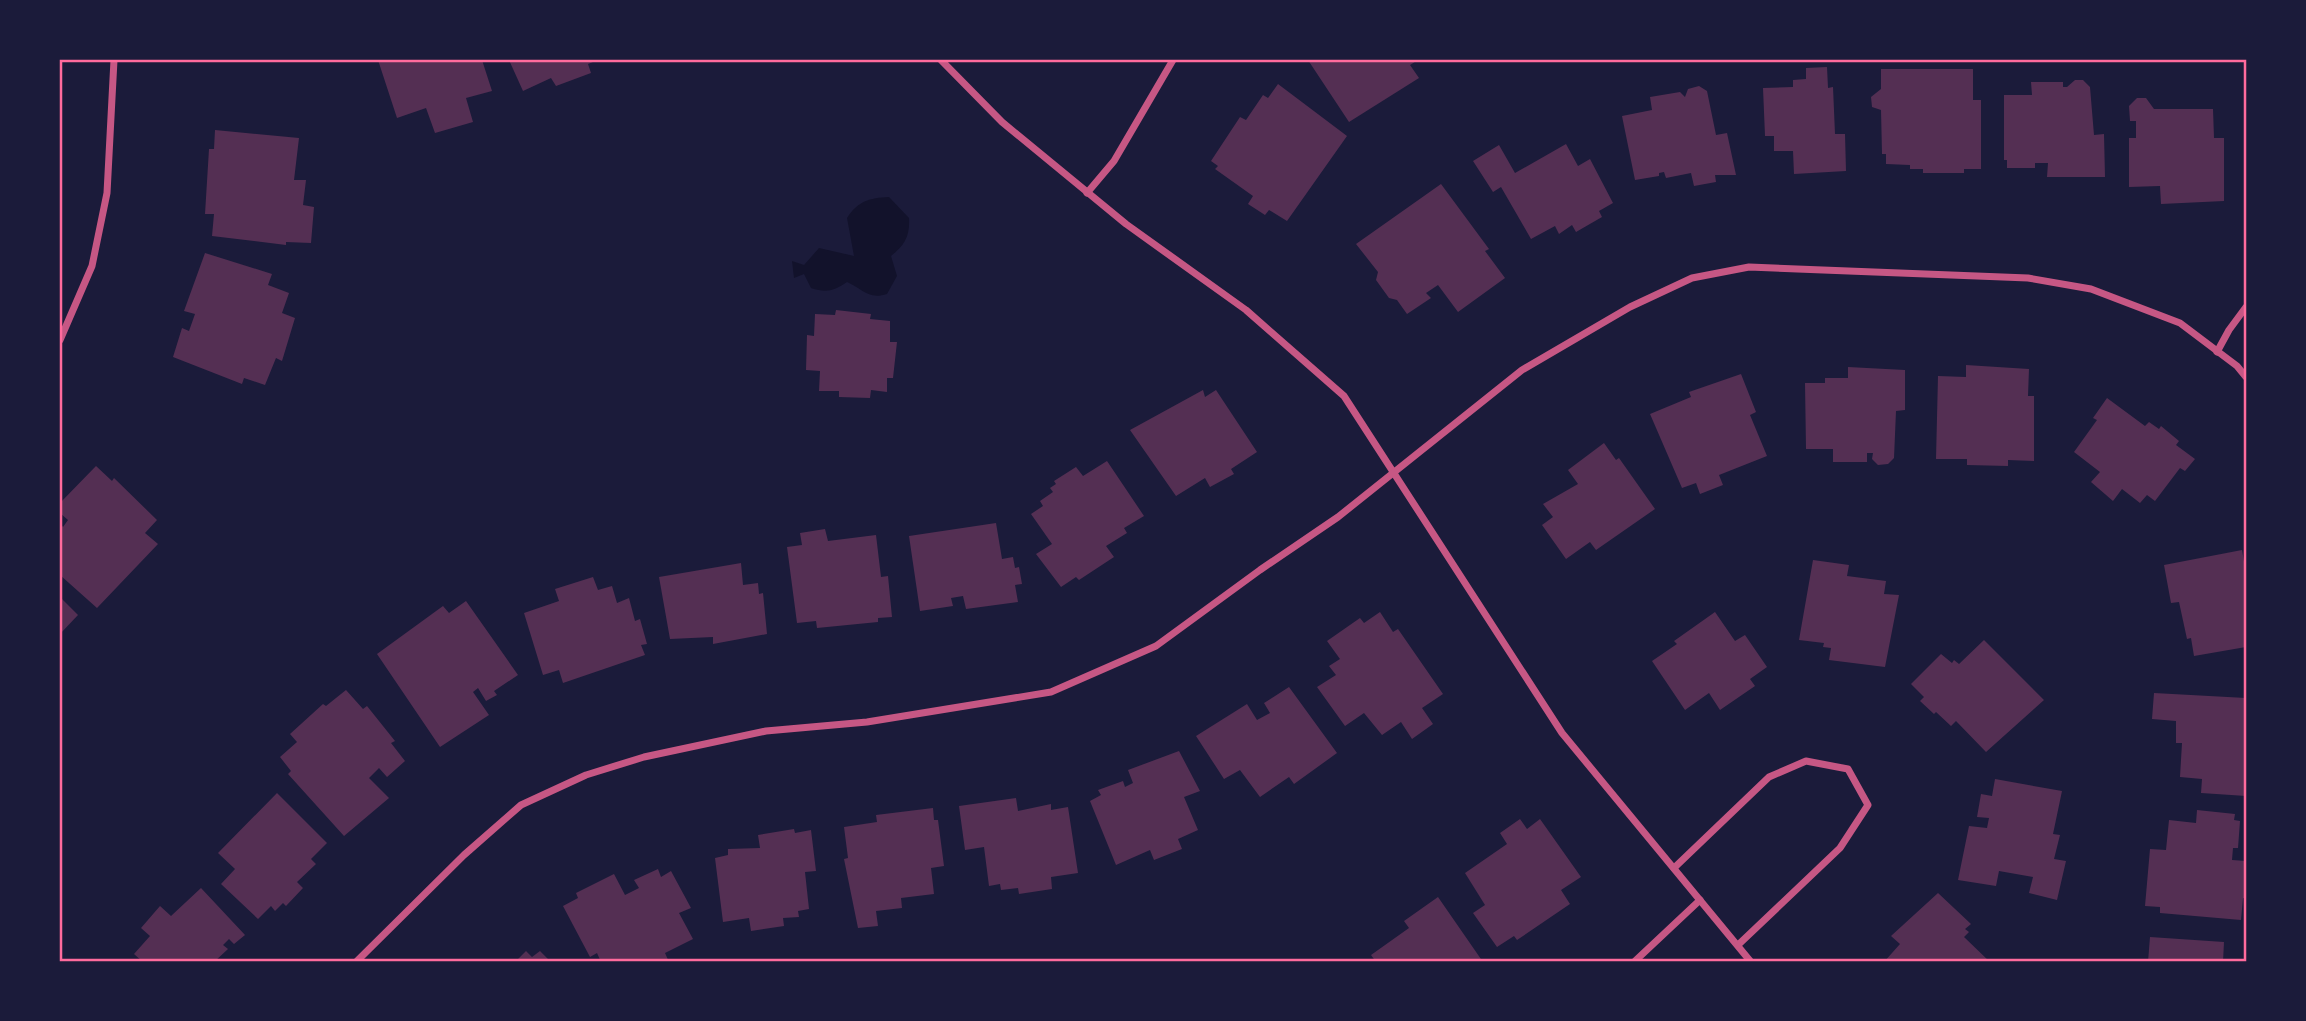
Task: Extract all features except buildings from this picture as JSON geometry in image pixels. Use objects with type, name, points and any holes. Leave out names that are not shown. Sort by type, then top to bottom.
[{"type":"street","points":[[60,341],[92,266],[107,192],[114,60]]},
{"type":"street","points":[[942,60],[1002,122],[1087,193],[1245,310],[1344,396],[1562,733],[1751,961]]},
{"type":"street","points":[[1087,193],[1114,161],[1173,60]]},
{"type":"street","points":[[356,961],[464,855],[521,805],[586,775],[685,747],[766,731],[867,723],[1051,692],[1156,646],[1338,517],[1522,370],[1630,307],[1692,278],[1749,267],[2028,278],[2091,289],[2180,323],[2246,377]]},
{"type":"street","points":[[2217,352],[2246,307]]},
{"type":"street","points":[[1674,868],[1769,777],[1805,761],[1848,769],[1868,805],[1840,848],[1738,945]]},
{"type":"street","points":[[1634,961],[1700,900]]},
{"type":"shaded area","points":[[889,197],[909,218],[909,224],[906,240],[891,256],[897,276],[887,294],[870,295],[847,282],[826,291],[811,288],[804,274],[794,278],[792,261],[804,265],[819,248],[854,256],[847,218],[855,208],[865,202]]}]
